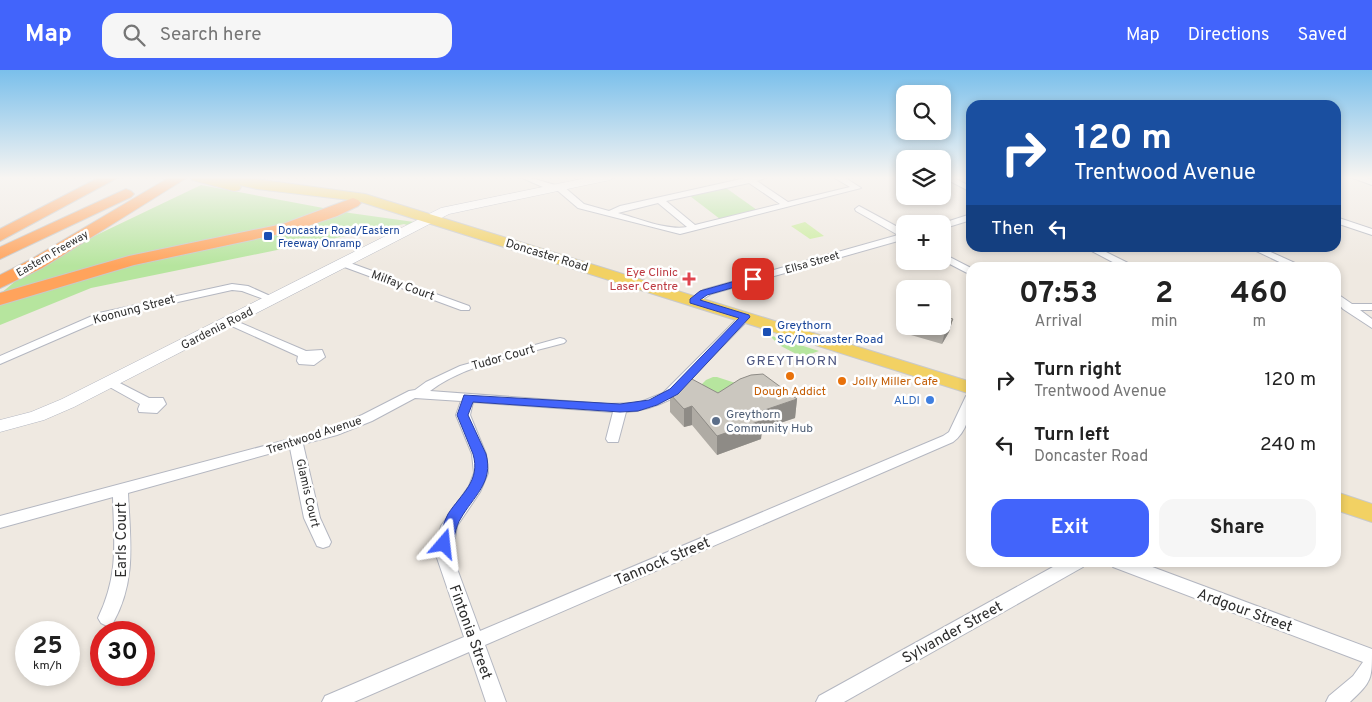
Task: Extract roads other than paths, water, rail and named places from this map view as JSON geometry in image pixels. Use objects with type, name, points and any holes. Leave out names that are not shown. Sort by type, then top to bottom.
[{"type":"highway","points":[[0,236],[57,206]]},
{"type":"highway","name":"Eastern Freeway","points":[[0,254],[101,206]]},
{"type":"highway","name":"Eastern Freeway","points":[[0,282],[36,264],[132,206]]},
{"type":"highway","points":[[0,299],[121,263],[289,227],[322,217],[343,206]]},
{"type":"main road","name":"Doncaster Road","points":[[382,206],[429,219],[966,386]]},
{"type":"main road","points":[[1341,504],[1372,513]]},
{"type":"street","name":"Gardenia Road","points":[[0,426],[46,413],[429,219],[446,211],[468,206]]},
{"type":"street","points":[[586,206],[672,230],[694,228],[781,206]]},
{"type":"street","points":[[610,214],[631,206]]},
{"type":"street","points":[[667,206],[694,228]]},
{"type":"street","points":[[859,209],[896,231]]},
{"type":"street","points":[[951,224],[966,219]]},
{"type":"street","points":[[1341,222],[1372,232]]},
{"type":"street","name":"Ellsa Street","points":[[693,301],[707,292],[896,239]]},
{"type":"street","points":[[1099,252],[1120,262]]},
{"type":"street","points":[[1264,252],[1287,262]]},
{"type":"street","points":[[951,261],[966,269]]},
{"type":"street","name":"Milfay Court","points":[[342,263],[465,308]]},
{"type":"street","name":"Koonung Street","points":[[0,360],[86,321],[125,309],[232,287],[244,288],[272,299]]},
{"type":"street","points":[[1341,300],[1372,326]]},
{"type":"street","points":[[1341,307],[1372,307]]},
{"type":"street","name":"Trentwood Avenue","points":[[0,522],[296,442],[354,424],[384,410],[409,395],[425,394],[620,408],[648,404],[674,391],[745,317]]},
{"type":"street","points":[[229,321],[306,355]]},
{"type":"street","name":"Tudor Court","points":[[425,394],[447,376],[560,340]]},
{"type":"street","points":[[110,382],[148,403]]},
{"type":"street","name":"Fintonia Street","points":[[468,398],[462,415],[479,454],[481,475],[475,489],[449,526],[444,544],[444,555],[496,702]]},
{"type":"street","points":[[613,439],[620,408]]},
{"type":"street","name":"Tannock Street","points":[[332,702],[948,439],[954,435],[966,410]]},
{"type":"street","name":"Glamis Court","points":[[296,442],[312,518],[323,542]]},
{"type":"street","name":"Earls Court","points":[[107,618],[116,605],[121,585],[120,490]]},
{"type":"street","name":"Sylvander Street","points":[[826,702],[1068,567]]},
{"type":"street","name":"Ardgour Street","points":[[1132,567],[1372,657]]},
{"type":"street","points":[[1336,702],[1360,682],[1372,665]]},
{"type":"place","name":"Doncaster Road/Eastern Freeway Onramp","points":[[268,236]]},
{"type":"place","name":"Eye Clinic Laser Centre","points":[[689,279]]},
{"type":"place","name":"Greythorn SC/Doncaster Road","points":[[767,332]]},
{"type":"place","name":"Dough Addict","points":[[790,376]]},
{"type":"place","name":"Jolly Miller Cafe","points":[[842,381]]},
{"type":"place","name":"ALDI","points":[[930,400]]},
{"type":"place","name":"Greythorn Community Hub","points":[[716,421]]},
{"type":"district","name":"GREYTHORN","points":[[792,360]]}]
